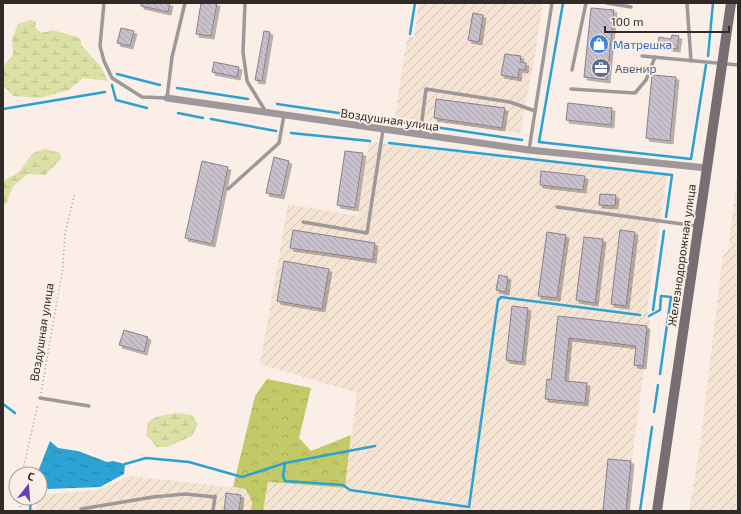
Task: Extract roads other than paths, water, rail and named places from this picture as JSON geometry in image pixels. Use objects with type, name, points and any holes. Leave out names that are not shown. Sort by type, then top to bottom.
[{"type":"main road","name":"Железнодорожная улица","points":[[657,511],[731,3]]},
{"type":"street","name":"Воздушная улица","points":[[167,98],[529,150],[707,168]]},
{"type":"lane","points":[[104,3],[100,46],[104,61],[112,78],[142,97],[167,98],[172,57],[185,3]]},
{"type":"lane","points":[[245,3],[244,52],[247,81],[266,112]]},
{"type":"lane","points":[[529,150],[552,3]]},
{"type":"lane","points":[[572,70],[586,3]]},
{"type":"lane","points":[[607,3],[631,7]]},
{"type":"lane","points":[[687,3],[691,61]]},
{"type":"lane","points":[[642,56],[738,65]]},
{"type":"lane","points":[[571,89],[635,93],[646,80],[655,57]]},
{"type":"lane","points":[[420,135],[426,89],[510,102],[535,111]]},
{"type":"lane","points":[[228,189],[279,143],[285,114]]},
{"type":"lane","points":[[303,222],[367,232],[383,130]]},
{"type":"lane","points":[[557,206],[698,226]]},
{"type":"lane","points":[[40,398],[89,406]]},
{"type":"lane","points":[[84,511],[81,509],[153,497],[185,494],[215,496],[213,511]]},
{"type":"water","points":[[50,441],[58,448],[78,451],[107,462],[113,461],[125,464],[124,474],[100,487],[48,489],[48,466],[40,466]]},
{"type":"waterway","points":[[410,34],[415,3]]},
{"type":"waterway","points":[[563,3],[539,142],[691,159],[706,65]]},
{"type":"waterway","points":[[708,56],[713,3]]},
{"type":"waterway","points":[[117,74],[160,85]]},
{"type":"waterway","points":[[112,85],[116,100],[147,108]]},
{"type":"waterway","points":[[177,88],[248,99]]},
{"type":"waterway","points":[[3,109],[105,92]]},
{"type":"waterway","points":[[277,104],[414,124]]},
{"type":"waterway","points":[[178,113],[203,118]]},
{"type":"waterway","points":[[211,119],[276,131]]},
{"type":"waterway","points":[[428,126],[522,140]]},
{"type":"waterway","points":[[291,133],[370,141]]},
{"type":"waterway","points":[[389,143],[672,175],[666,217]]},
{"type":"waterway","points":[[653,310],[664,231]]},
{"type":"waterway","points":[[649,316],[660,310],[661,296],[671,297],[660,374]]},
{"type":"waterway","points":[[285,463],[283,476],[285,481],[343,485],[350,490],[469,507],[498,300],[501,297],[640,315]]},
{"type":"waterway","points":[[654,412],[658,385]]},
{"type":"waterway","points":[[3,404],[15,413]]},
{"type":"waterway","points":[[640,511],[652,427]]},
{"type":"waterway","points":[[125,464],[146,458],[189,462],[242,477],[285,463],[375,446]]},
{"type":"waterway","points":[[30,506],[30,511]]},
{"type":"place","name":"Матрешка","points":[[599,44]]},
{"type":"place","name":"Авенир","points":[[601,68]]}]
